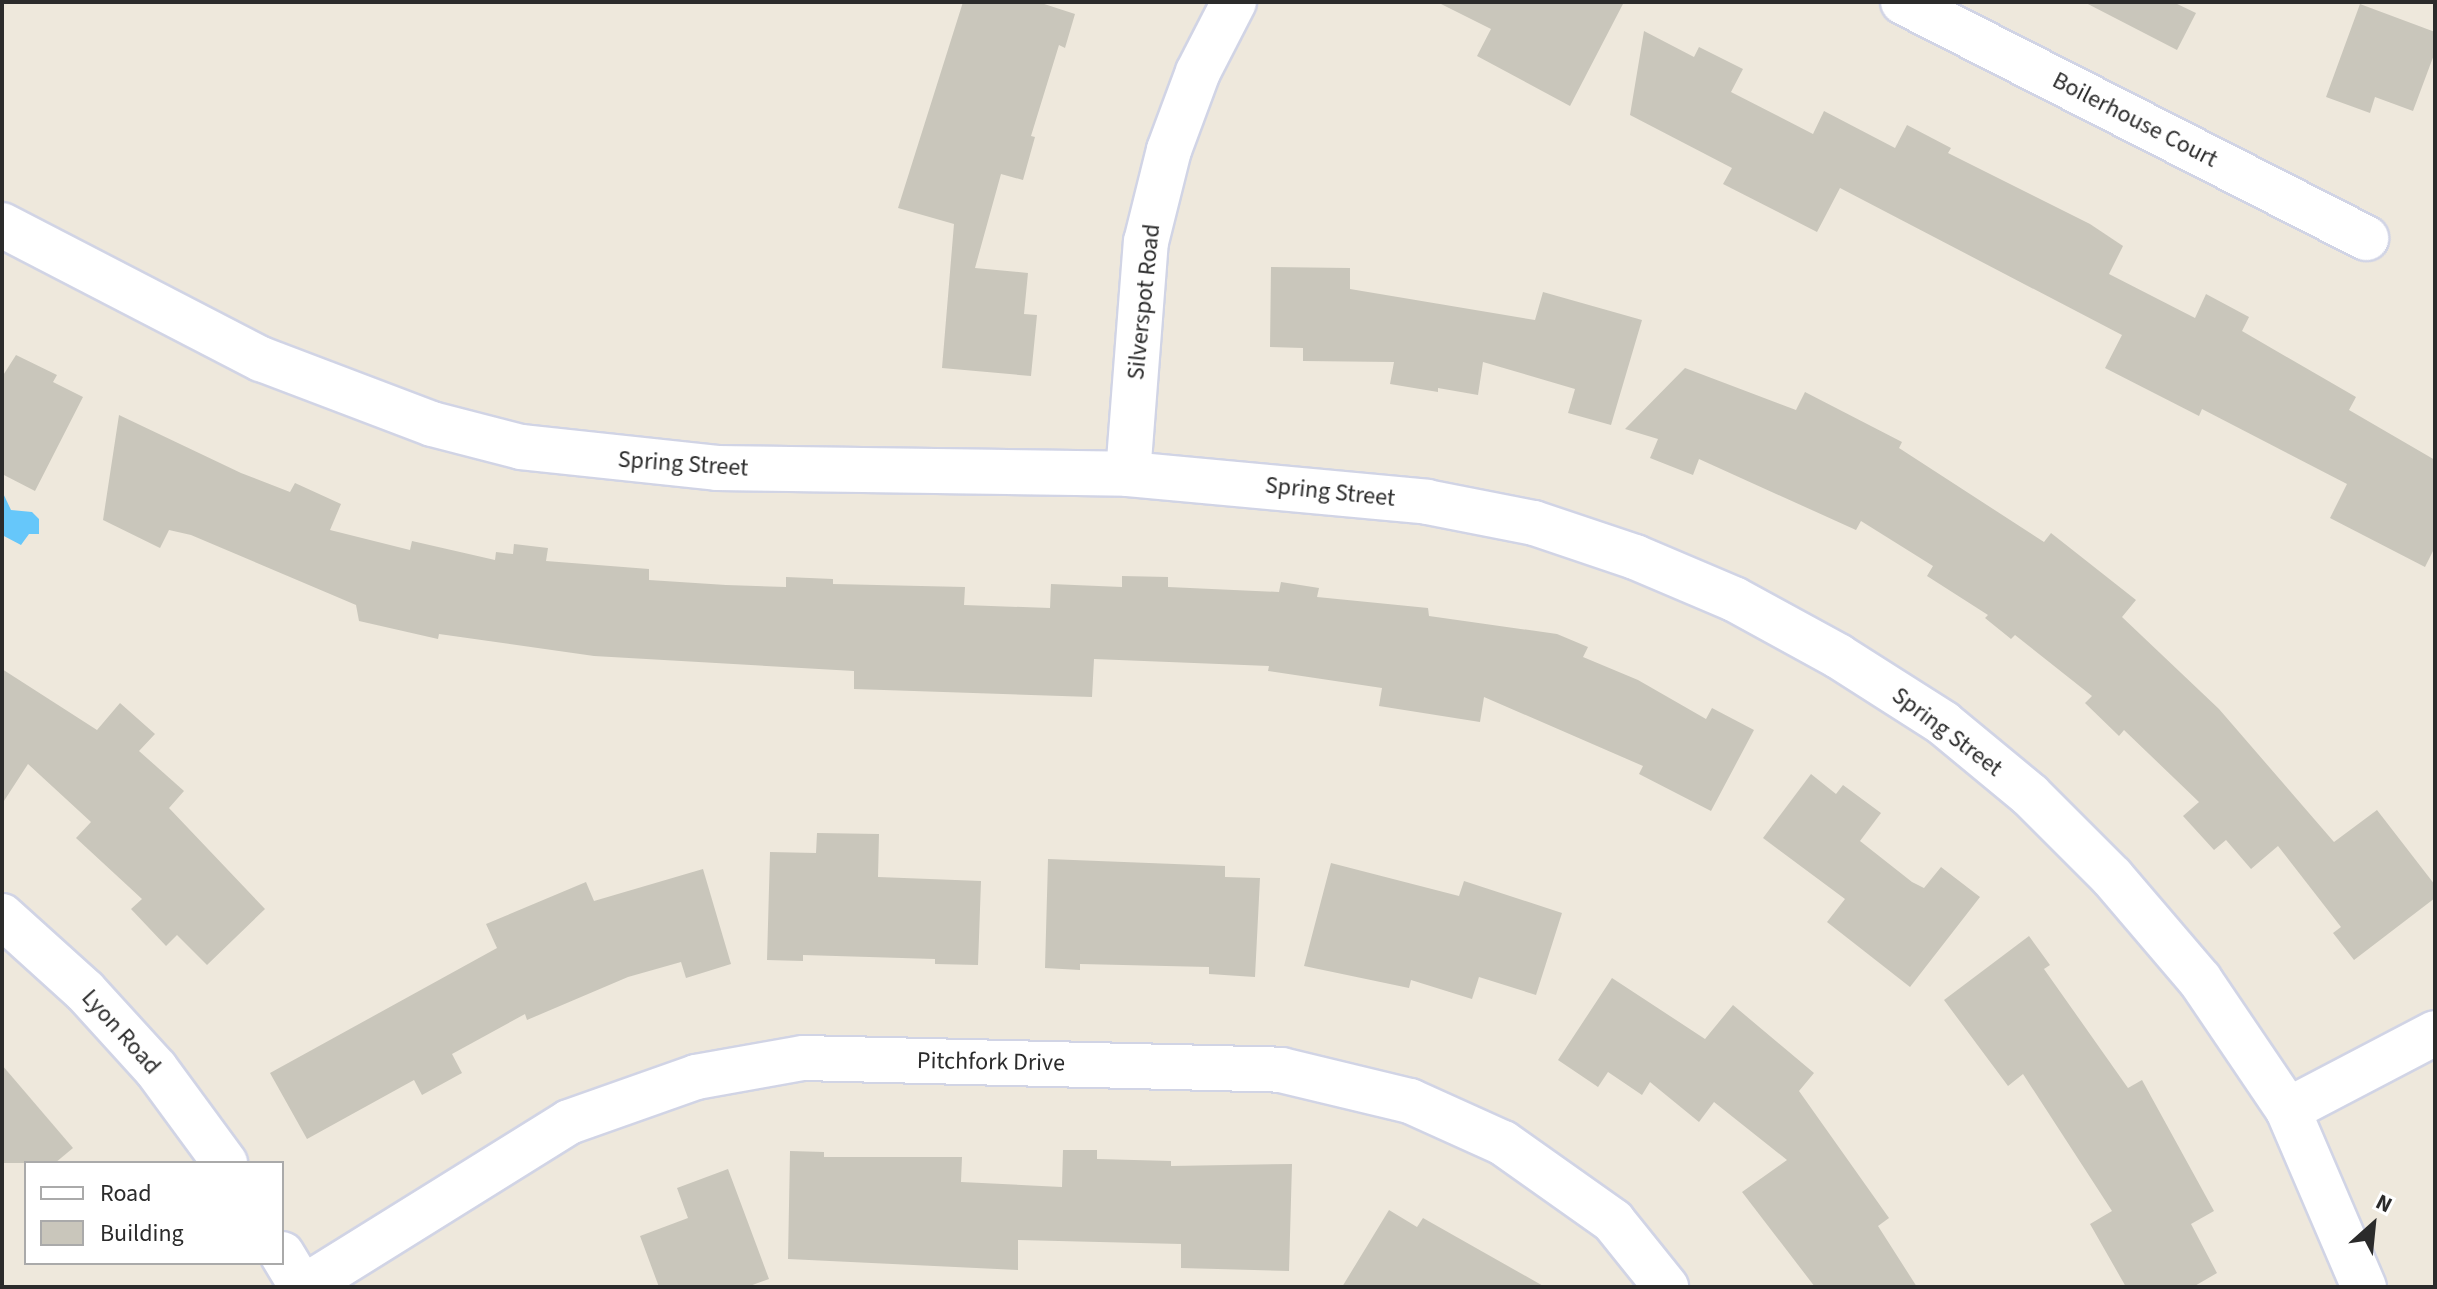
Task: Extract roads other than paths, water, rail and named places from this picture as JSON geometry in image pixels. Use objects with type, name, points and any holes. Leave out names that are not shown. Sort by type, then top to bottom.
[{"type":"street","name":"Silverspot Road","points":[[1128,474],[1146,242],[1169,150],[1198,72],[1234,2]]},
{"type":"street","name":"Boilerhouse Court","points":[[1927,7],[2366,238]]},
{"type":"street","name":"Spring Street","points":[[2,225],[261,359],[432,424],[521,447],[717,468],[1128,474],[1427,502],[1534,523],[1720,593],[1825,649],[1943,723],[2030,795],[2112,877],[2200,980],[2288,1110],[2364,1287]]},
{"type":"street","name":"Lyon Road","points":[[2,916],[85,991],[156,1069],[224,1161]]},
{"type":"street","points":[[2288,1110],[2435,1033]]},
{"type":"street","name":"Pitchfork Drive","points":[[303,1287],[569,1122],[696,1077],[803,1058],[1281,1070],[1410,1101],[1503,1143],[1613,1221],[1666,1287]]},
{"type":"street","points":[[284,1257],[303,1287]]},
{"type":"water","points":[[2,491],[11,510],[32,512],[39,519],[39,534],[29,534],[21,545],[2,535]]}]
